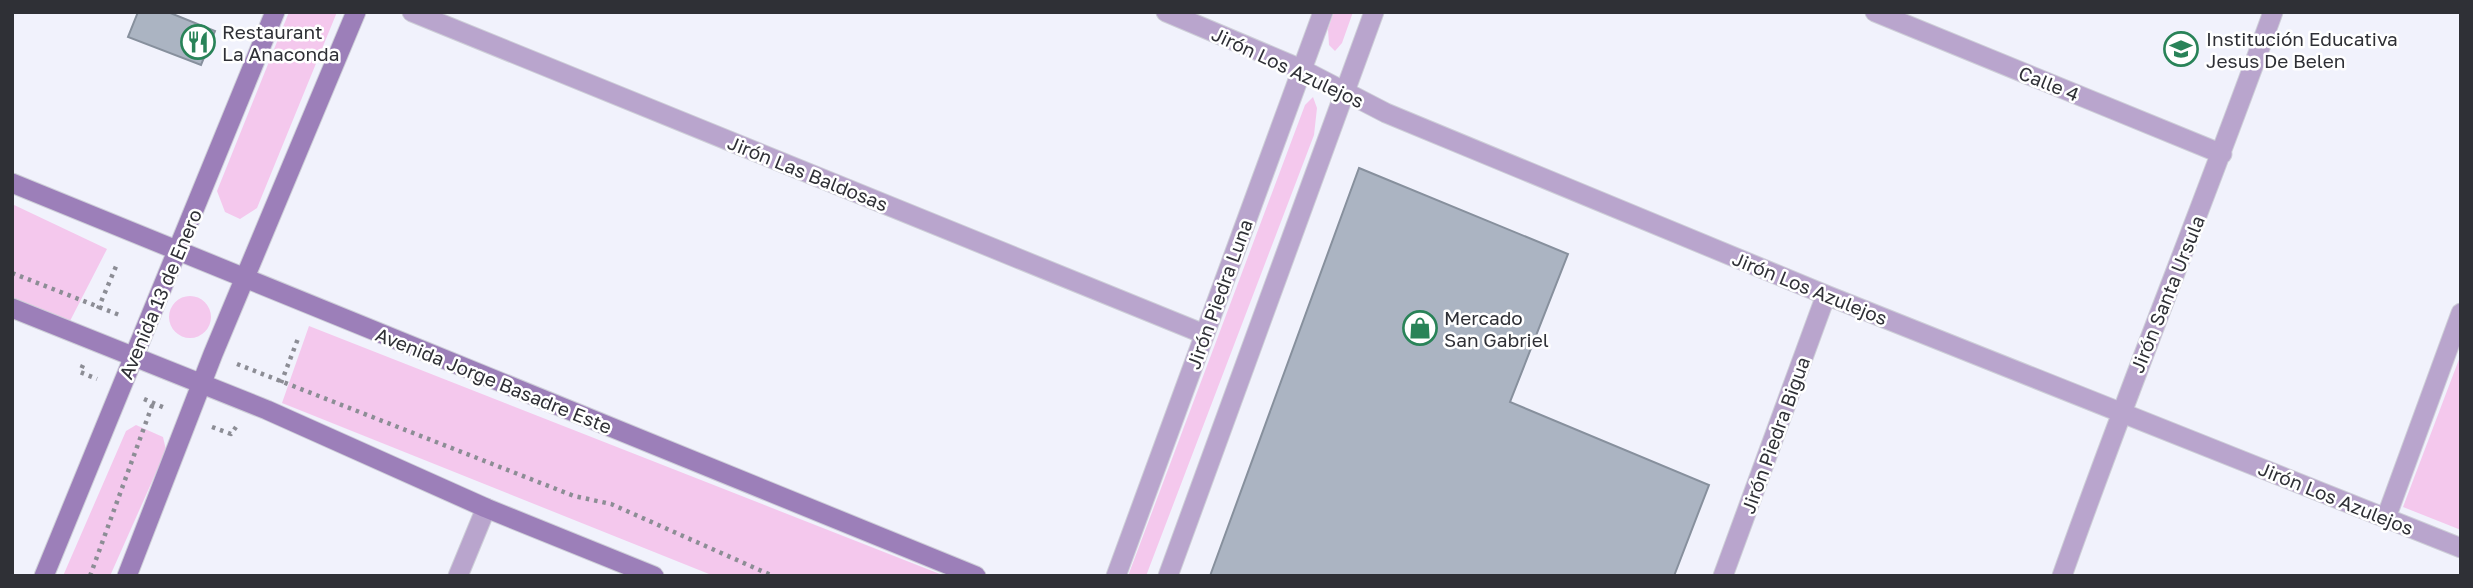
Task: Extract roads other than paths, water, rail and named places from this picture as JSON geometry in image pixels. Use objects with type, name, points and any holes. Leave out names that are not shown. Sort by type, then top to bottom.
[{"type":"main road","name":"Avenida 13 de Enero","points":[[44,576],[275,12]]},
{"type":"main road","points":[[127,576],[201,385],[356,12]]},
{"type":"main road","name":"Avenida Jorge Basadre Este","points":[[12,183],[177,253],[976,576]]},
{"type":"main road","points":[[12,308],[267,410],[486,508],[654,576]]},
{"type":"street","name":"Jirón Las Baldosas","points":[[412,12],[1204,334]]},
{"type":"street","name":"Jirón Los Azulejos","points":[[1166,12],[1301,69],[1345,93],[1826,295],[2461,548]]},
{"type":"street","name":"Jirón Piedra Luna","points":[[1116,576],[1323,12]]},
{"type":"street","points":[[1168,576],[1374,12]]},
{"type":"street","name":"Calle 4","points":[[1875,12],[2222,154]]},
{"type":"street","name":"Jirón Santa Ursula","points":[[2062,576],[2120,412],[2222,154],[2273,12]]},
{"type":"street","name":"Jirón Piedra Bigua","points":[[1723,576],[1826,295]]},
{"type":"street","points":[[2386,518],[2461,313]]},
{"type":"street","points":[[458,576],[486,508]]},
{"type":"place","name":"Restaurant La Anaconda","points":[[198,42]]},
{"type":"place","name":"Institución Educativa Jesus De Belen","points":[[2181,49]]},
{"type":"place","name":"Mercado San Gabriel","points":[[1420,328]]}]
